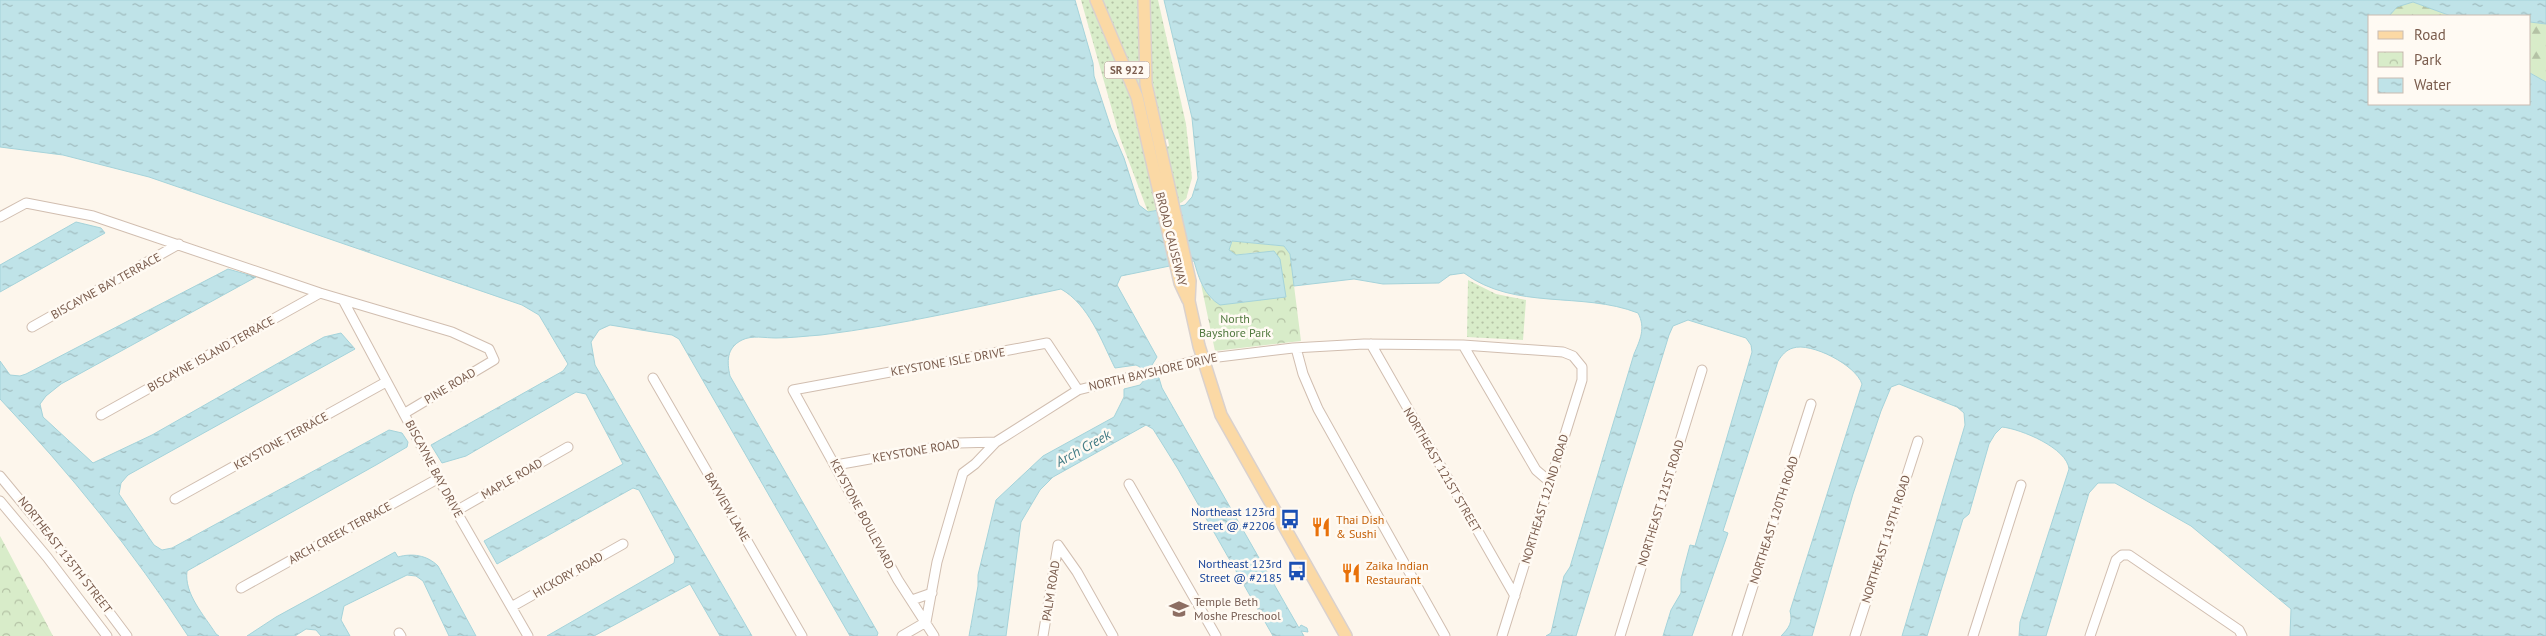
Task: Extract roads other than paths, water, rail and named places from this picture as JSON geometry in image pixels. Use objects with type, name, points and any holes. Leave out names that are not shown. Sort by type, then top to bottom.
[{"type":"main road","name":"BROAD CAUSEWAY","points":[[1096,0],[1137,97],[1166,199]]},
{"type":"main road","name":"BROAD CAUSEWAY","points":[[1144,0],[1146,84],[1166,199],[1182,270],[1190,281],[1189,301],[1202,359]]},
{"type":"main road","name":"SR 922","points":[[1202,359],[1224,421],[1346,636]]},
{"type":"street","points":[[0,217],[26,203],[93,216],[320,293],[364,306],[357,313],[353,322]]},
{"type":"street","name":"BISCAYNE BAY TERRACE","points":[[32,327],[179,244]]},
{"type":"street","name":"BISCAYNE ISLAND TERRACE","points":[[102,415],[320,293]]},
{"type":"street","name":"BISCAYNE BAY DRIVE","points":[[343,300],[353,322],[405,413],[456,511],[513,606],[528,636]]},
{"type":"street","name":"PINE ROAD","points":[[364,306],[452,332],[489,350],[494,360],[405,413]]},
{"type":"street","name":"KEYSTONE ISLE DRIVE","points":[[793,390],[1047,343],[1078,390]]},
{"type":"street","name":"NORTH BAYSHORE DRIVE","points":[[926,622],[937,562],[963,473],[975,464],[996,442],[1078,390],[1202,359],[1296,348],[1371,344],[1463,345],[1564,352],[1573,356],[1579,362]]},
{"type":"street","name":"NORTHEAST 121ST STREET","points":[[1371,344],[1515,596]]},
{"type":"street","points":[[1463,345],[1536,470],[1550,482]]},
{"type":"street","points":[[1296,348],[1303,374],[1318,409],[1445,636]]},
{"type":"street","name":"NORTHEAST 122ND ROAD","points":[[1502,636],[1583,375],[1579,362]]},
{"type":"street","name":"NORTHEAST 121ST ROAD","points":[[1620,636],[1702,370]]},
{"type":"street","name":"BAYVIEW LANE","points":[[653,378],[802,636]]},
{"type":"street","name":"KEYSTONE TERRACE","points":[[175,499],[386,382]]},
{"type":"street","name":"KEYSTONE BOULEVARD","points":[[793,390],[898,580],[934,636]]},
{"type":"street","name":"NORTHEAST 120TH ROAD","points":[[1737,636],[1811,404]]},
{"type":"street","name":"NORTHEAST 119TH ROAD","points":[[1855,636],[1918,441]]},
{"type":"street","name":"KEYSTONE ROAD","points":[[836,465],[959,443],[996,442]]},
{"type":"street","name":"MAPLE ROAD","points":[[456,511],[568,447]]},
{"type":"street","name":"NORTHEAST 135TH STREET","points":[[0,476],[76,568],[127,636]]},
{"type":"street","name":"ARCH CREEK TERRACE","points":[[241,588],[439,478]]},
{"type":"street","points":[[1129,484],[1216,636]]},
{"type":"street","points":[[1973,636],[2021,485]]},
{"type":"street","name":"NORTHEAST 135TH STREET","points":[[0,501],[47,557],[107,636]]},
{"type":"street","name":"HICKORY ROAD","points":[[513,606],[623,544]]},
{"type":"street","name":"PALM ROAD","points":[[1043,636],[1058,545],[1113,636]]},
{"type":"street","points":[[2090,636],[2116,560],[2122,555],[2129,555],[2135,559],[2239,630],[2242,636]]},
{"type":"street","points":[[912,600],[932,592]]},
{"type":"street","points":[[902,636],[926,622]]},
{"type":"water","name":"Arch Creek","points":[[0,0],[1075,0],[1093,63],[1094,76],[1111,128],[1124,158],[1139,205],[1148,212],[1185,205],[1192,197],[1198,178],[1192,118],[1164,0],[2546,0],[2546,24],[2531,22],[2531,15],[2448,15],[2413,2],[2397,7],[2390,15],[2368,15],[2368,105],[2531,105],[2531,74],[2546,82],[2546,636],[2290,636],[2291,609],[2191,526],[2115,483],[2098,483],[2089,493],[2046,636],[2019,636],[2020,622],[2069,469],[2066,461],[2052,447],[2020,431],[2002,427],[1989,444],[1969,514],[1963,519],[1927,636],[1902,636],[1965,425],[1964,413],[1957,407],[1899,384],[1891,387],[1881,411],[1853,494],[1812,636],[1781,636],[1790,625],[1790,611],[1862,384],[1858,377],[1842,363],[1811,348],[1801,347],[1788,350],[1778,361],[1723,531],[1728,533],[1692,636],[1663,636],[1671,610],[1681,593],[1681,579],[1690,545],[1695,546],[1752,352],[1751,345],[1746,338],[1688,320],[1673,326],[1669,335],[1576,636],[1546,636],[1551,633],[1564,576],[1570,567],[1640,339],[1642,324],[1638,313],[1594,303],[1527,297],[1505,292],[1484,285],[1464,273],[1450,275],[1439,283],[1383,284],[1354,279],[1294,286],[1290,254],[1284,246],[1232,241],[1229,250],[1236,255],[1274,251],[1280,259],[1286,297],[1220,305],[1206,291],[1194,261],[1121,276],[1117,285],[1157,357],[1152,365],[1155,376],[1159,378],[1162,388],[1299,628],[1301,625],[1307,628],[1308,632],[1301,631],[1304,636],[1273,636],[1178,469],[1153,429],[1146,425],[1053,477],[1040,490],[1021,522],[1006,636],[969,636],[978,586],[978,575],[996,500],[1043,456],[1114,417],[1124,397],[1124,389],[1140,385],[1145,379],[1140,367],[1136,365],[1115,368],[1087,314],[1071,296],[1061,289],[941,315],[851,331],[793,337],[750,338],[737,343],[730,351],[728,366],[730,376],[878,633],[877,636],[850,636],[679,339],[672,335],[610,325],[599,330],[591,342],[595,365],[752,636],[720,636],[690,584],[594,636],[547,636],[674,563],[675,557],[639,490],[633,488],[497,564],[484,541],[623,464],[586,394],[576,392],[466,456],[442,463],[431,445],[563,371],[568,364],[539,315],[522,305],[149,177],[63,155],[0,147]]},
{"type":"water","points":[[76,222],[101,228],[105,233],[0,292],[0,265]]},
{"type":"water","points":[[228,269],[256,277],[61,384],[46,396],[40,404],[43,417],[93,463],[152,435],[324,337],[341,333],[355,349],[128,475],[121,483],[119,494],[154,545],[162,550],[172,548],[389,430],[402,433],[408,442],[407,447],[187,571],[187,580],[192,596],[219,636],[188,636],[167,604],[100,513],[0,399],[0,361],[10,375],[20,376],[26,374]]},
{"type":"water","points":[[395,552],[398,557],[414,555],[424,557],[438,566],[476,636],[449,636],[423,581],[416,576],[407,575],[344,606],[341,620],[350,636],[321,636],[316,630],[306,629],[295,636],[247,636],[276,617]]},
{"type":"place","name":"Northeast 123rd Street @ #2206","points":[[1290,519]]},
{"type":"place","name":"Thai Dish & Sushi","points":[[1321,527]]},
{"type":"place","name":"Northeast 123rd Street @ #2185","points":[[1297,571]]},
{"type":"place","name":"Zaika Indian Restaurant","points":[[1351,573]]},
{"type":"place","name":"Temple Beth Moshe Preschool","points":[[1179,609]]},
{"type":"park label","name":"North Bayshore Park","points":[[1235,326]]}]
